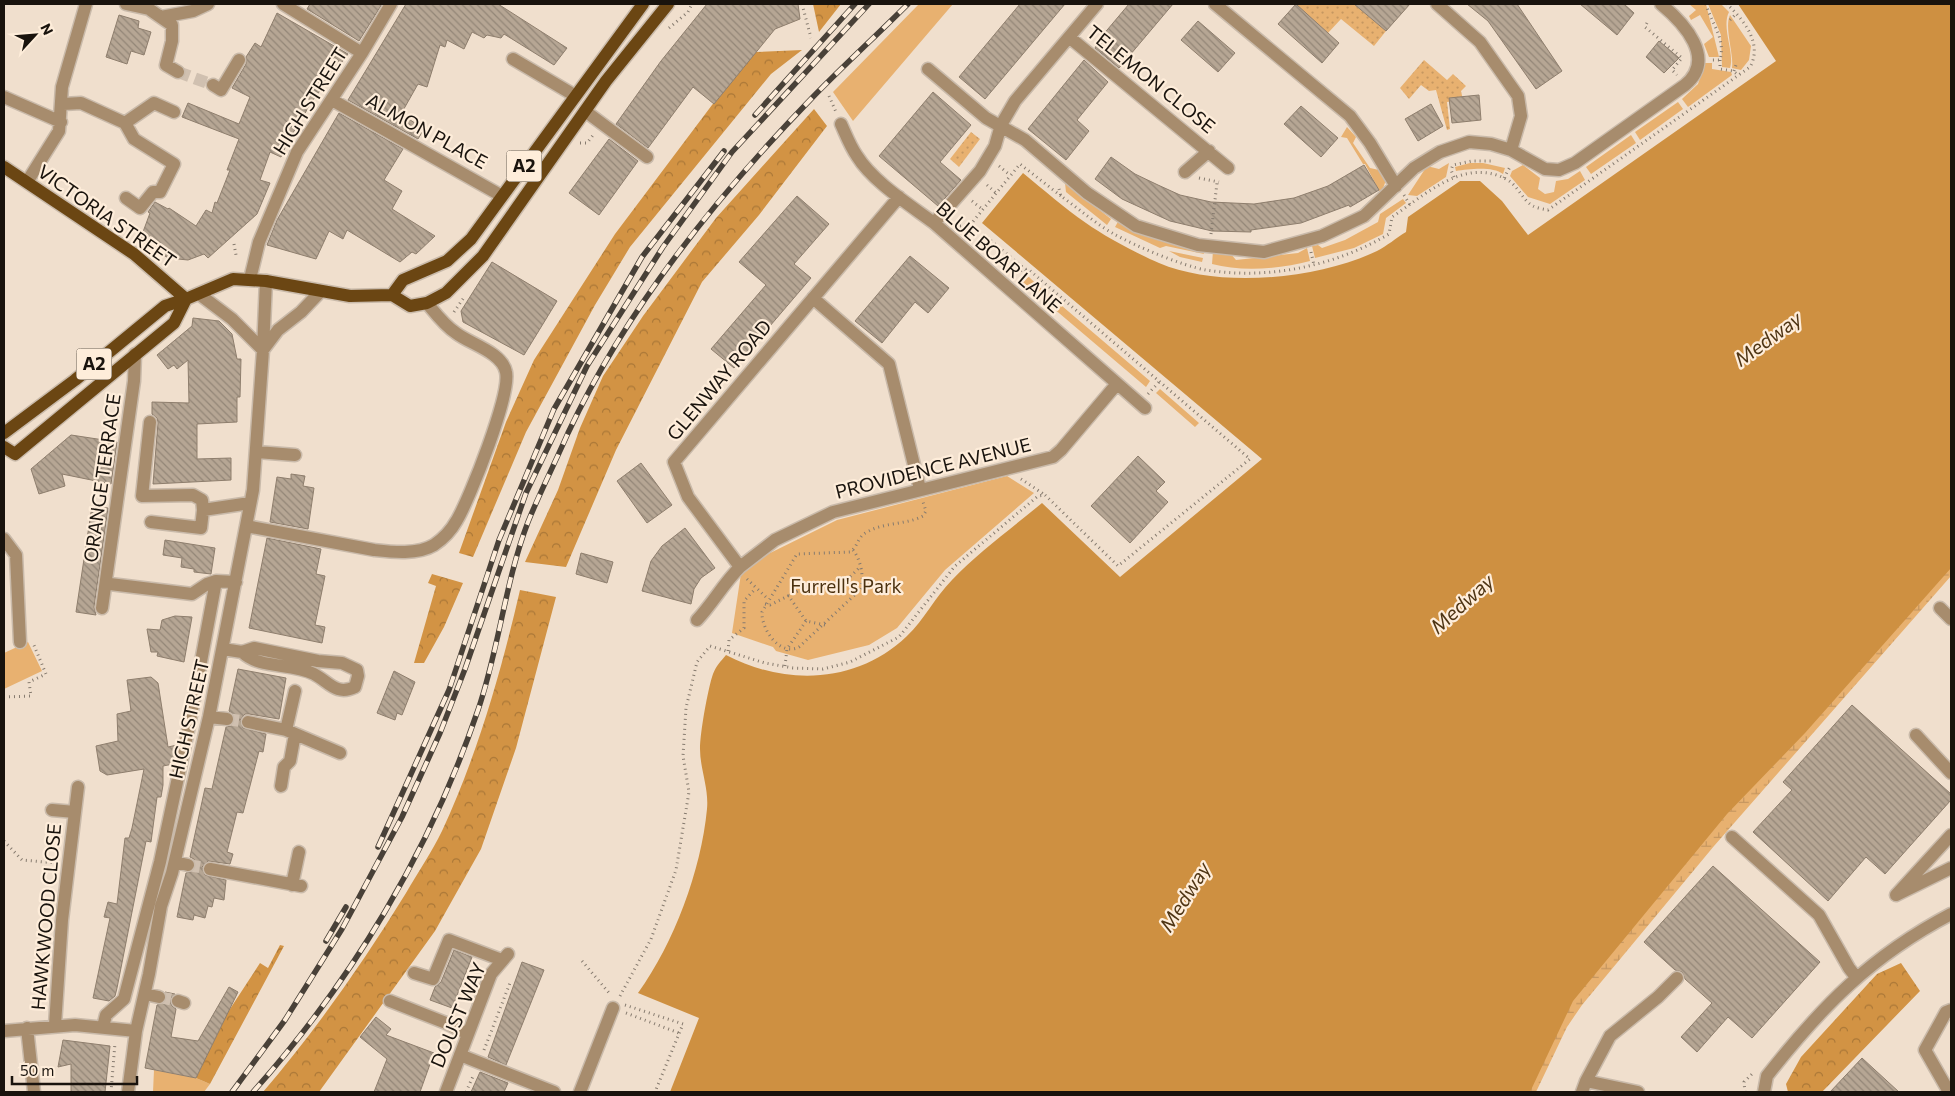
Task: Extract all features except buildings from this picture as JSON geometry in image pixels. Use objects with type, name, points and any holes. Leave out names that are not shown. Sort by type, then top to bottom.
[{"type":"main road","name":"A2","points":[[392,295],[403,280],[431,269],[456,254],[471,239],[642,4]]},
{"type":"main road","name":"A2","points":[[4,433],[75,380],[165,306],[186,300],[233,279],[266,281],[350,296],[392,295],[410,306],[427,303],[453,287],[483,256],[628,52],[668,4]]},
{"type":"main road","name":"VICTORIA STREET","points":[[4,167],[134,254],[186,300]]},
{"type":"main road","name":"A2","points":[[4,447],[15,454],[174,322],[186,300]]},
{"type":"street","points":[[27,182],[59,131],[63,104],[62,87],[86,4]]},
{"type":"street","points":[[126,4],[150,6],[172,25],[172,41],[166,65],[178,72]]},
{"type":"street","points":[[161,17],[194,11],[208,4]]},
{"type":"street","points":[[283,4],[362,53]]},
{"type":"street","name":"HIGH STREET","points":[[250,279],[259,242],[297,152],[362,53],[391,4]]},
{"type":"street","points":[[1215,4],[1350,116],[1370,143],[1396,186]]},
{"type":"street","points":[[1437,4],[1480,42],[1518,96],[1521,116],[1511,150]]},
{"type":"street","points":[[928,69],[986,118],[1002,125],[1025,140],[1087,193],[1136,226],[1198,245],[1264,252],[1322,236],[1364,216],[1414,168],[1440,152],[1468,142],[1491,144],[1511,150],[1545,170],[1559,170],[1570,166],[1687,84],[1695,74],[1699,60],[1691,36],[1675,16],[1661,4]]},
{"type":"street","points":[[934,223],[980,171],[995,146],[1002,125],[1015,101],[1069,37],[1090,6]]},
{"type":"street","name":"TELEMON CLOSE","points":[[1069,37],[1228,168]]},
{"type":"street","points":[[514,59],[574,95]]},
{"type":"street","points":[[212,85],[221,90],[238,60]]},
{"type":"street","points":[[4,97],[60,122]]},
{"type":"street","name":"ALMON PLACE","points":[[332,100],[502,196]]},
{"type":"street","points":[[63,104],[82,103],[125,123],[134,139],[174,164],[160,192],[153,192],[140,208],[126,198]]},
{"type":"street","points":[[125,123],[154,103],[174,112]]},
{"type":"street","points":[[585,111],[647,158]]},
{"type":"street","name":"BLUE BOAR LANE","points":[[841,124],[860,160],[899,197],[934,223],[1116,385],[1145,408]]},
{"type":"street","name":"TELEMON CLOSE","points":[[1187,173],[1209,151]]},
{"type":"street","name":"GLENWAY ROAD","points":[[742,571],[688,498],[674,462],[899,197]]},
{"type":"street","name":"HIGH STREET","points":[[128,1092],[136,1031],[145,994],[161,906],[174,862],[209,717],[224,649],[250,503],[257,452],[266,281]]},
{"type":"street","points":[[199,294],[232,319],[263,350],[278,330],[301,312],[320,292]]},
{"type":"street","points":[[813,298],[889,364],[920,489]]},
{"type":"street","points":[[246,526],[384,551],[414,551],[428,548],[440,540],[457,521],[468,497],[504,398],[506,372],[496,358],[456,334],[427,303]]},
{"type":"street","name":"ORANGE TERRACE","points":[[102,608],[134,381],[135,354]]},
{"type":"street","name":"PROVIDENCE AVENUE","points":[[742,571],[775,540],[818,518],[849,506],[1055,456],[1116,385]]},
{"type":"street","points":[[150,422],[142,496],[193,495],[202,500],[203,510],[201,528],[151,522]]},
{"type":"street","points":[[257,452],[295,455]]},
{"type":"street","points":[[203,510],[250,503]]},
{"type":"street","points":[[4,539],[16,555],[20,642]]},
{"type":"street","points":[[697,620],[709,607],[720,588],[742,571]]},
{"type":"street","points":[[103,1027],[106,1015],[124,998],[160,862],[189,726],[216,581]]},
{"type":"street","points":[[110,584],[192,594],[207,584],[216,581],[236,582]]},
{"type":"street","points":[[1940,608],[1951,619]]},
{"type":"street","points":[[224,649],[242,652],[254,648],[318,661],[342,663],[357,670],[357,683],[355,687],[343,691],[333,688],[313,673],[251,660],[242,652]]},
{"type":"street","points":[[281,786],[284,767],[290,761],[295,691]]},
{"type":"street","points":[[209,717],[227,719]]},
{"type":"street","points":[[248,722],[291,732],[340,753]]},
{"type":"street","points":[[1916,735],[1951,773]]},
{"type":"street","name":"HAWKWOOD CLOSE","points":[[55,1025],[57,977],[78,787]]},
{"type":"street","name":"HAWKWOOD CLOSE","points":[[52,810],[75,812]]},
{"type":"street","points":[[1951,835],[1896,895],[1951,868]]},
{"type":"street","points":[[1732,837],[1820,915],[1849,968],[1856,976]]},
{"type":"street","points":[[210,869],[297,885],[299,852]]},
{"type":"street","points":[[174,862],[188,865]]},
{"type":"street","points":[[1764,1092],[1765,1079],[1772,1070],[1821,1011],[1856,976],[1903,941],[1951,914]]},
{"type":"street","name":"DOUST WAY","points":[[414,973],[433,979],[449,940],[505,957],[491,974],[446,1092]]},
{"type":"street","points":[[1638,1092],[1584,1087],[1610,1036],[1658,997],[1677,978]]},
{"type":"street","points":[[145,994],[159,997]]},
{"type":"street","points":[[390,1001],[446,1023],[468,1034]]},
{"type":"street","points":[[580,1092],[612,1002]]},
{"type":"street","points":[[1949,1092],[1925,1050],[1946,1012],[1951,1010]]},
{"type":"street","points":[[4,1031],[55,1025],[103,1027],[136,1031]]},
{"type":"street","points":[[28,1028],[34,1092]]},
{"type":"street","points":[[460,1055],[554,1092]]},
{"type":"path","points":[[802,4],[811,38]]},
{"type":"path","points":[[1706,4],[1720,35],[1720,69],[1734,71],[1739,75]]},
{"type":"path","points":[[960,226],[971,224],[1022,164],[1061,196],[1112,233],[1137,246],[1205,270],[1255,272],[1332,262],[1363,250],[1389,234],[1392,217],[1454,177],[1476,171],[1504,178],[1517,187],[1532,205],[1548,210],[1750,67],[1756,51],[1751,36],[1727,4]]},
{"type":"path","points":[[1730,20],[1736,14]]},
{"type":"path","points":[[1647,24],[1645,27],[1682,58],[1672,70],[1687,84]]},
{"type":"path","points":[[1699,60],[1720,60]]},
{"type":"path","points":[[1734,71],[1736,65]]},
{"type":"path","points":[[1638,141],[1641,144]]},
{"type":"path","points":[[992,170],[1000,160]]},
{"type":"path","points":[[1454,177],[1451,166],[1460,163],[1479,160],[1500,163]]},
{"type":"path","points":[[996,164],[1010,176]]},
{"type":"path","points":[[1504,178],[1510,166],[1505,164]]},
{"type":"path","points":[[1209,246],[1217,183],[1228,168]]},
{"type":"path","points":[[1187,173],[1217,183]]},
{"type":"path","points":[[983,181],[996,193]]},
{"type":"path","points":[[1058,184],[1061,196]]},
{"type":"path","points":[[969,198],[974,193]]},
{"type":"path","points":[[960,221],[960,226],[968,234]]},
{"type":"path","points":[[971,224],[1028,270],[1250,459],[1118,566],[1045,495],[1007,469]]},
{"type":"path","points":[[234,244],[236,255]]},
{"type":"path","points":[[1311,252],[1314,265]]},
{"type":"path","points":[[1205,270],[1207,261]]},
{"type":"path","points":[[1008,268],[1015,273],[1026,270]]},
{"type":"path","points":[[1151,392],[1159,382]]},
{"type":"path","points":[[853,550],[858,557],[862,575],[861,589],[825,625],[799,647],[787,649],[778,646],[763,621],[762,612],[768,599],[798,553],[845,554],[853,550],[858,539],[867,531],[923,516],[926,511],[920,489]]},
{"type":"path","points":[[656,1092],[683,1024],[617,1002],[651,939],[676,870],[689,792],[683,756],[686,708],[697,662],[710,646],[784,666],[823,669],[850,662],[899,637],[955,566],[1038,496],[1045,495]]},
{"type":"path","points":[[766,604],[768,605],[806,587],[838,588],[860,567]]},
{"type":"path","points":[[742,571],[768,599]]},
{"type":"path","points":[[728,651],[730,640],[744,628],[744,599],[756,588]]},
{"type":"path","points":[[788,595],[806,621],[825,625]]},
{"type":"path","points":[[784,666],[787,649],[806,621]]},
{"type":"path","points":[[4,697],[31,696],[28,682],[46,674],[34,643],[20,642]]},
{"type":"path","points":[[4,841],[22,860],[69,865]]},
{"type":"path","points":[[582,961],[612,1002],[679,1033]]},
{"type":"path","points":[[466,1092],[510,983]]},
{"type":"path","points":[[103,1027],[116,1044],[111,1092]]},
{"type":"green space","points":[[813,4],[841,4],[819,32]]},
{"type":"green space","points":[[919,4],[953,4],[853,121],[833,92]]},
{"type":"green space","points":[[1294,4],[1354,4],[1386,31],[1374,46],[1341,19],[1328,33]]},
{"type":"green space","points":[[1689,4],[1706,4],[1719,57],[1709,57],[1704,44],[1713,37],[1700,15],[1691,20],[1689,16],[1696,10]]},
{"type":"green space","points":[[1708,4],[1721,4],[1729,12],[1726,25],[1731,55],[1730,68],[1722,67],[1721,35]]},
{"type":"green space","points":[[1730,15],[1751,46],[1749,60],[1741,70],[1732,68],[1728,27]]},
{"type":"green space","points":[[802,50],[771,74],[630,247],[595,305],[526,432],[473,557],[459,553],[506,422],[534,360],[615,234],[712,105],[756,52]]},
{"type":"green space","points":[[1424,60],[1447,80],[1453,74],[1466,86],[1461,91],[1463,100],[1447,102],[1450,129],[1447,130],[1436,90],[1429,91],[1421,85],[1409,99],[1400,88]]},
{"type":"green space","points":[[1705,63],[1712,63],[1712,69],[1731,72],[1732,75],[1688,107],[1682,99],[1698,84]]},
{"type":"green space","points":[[1678,102],[1683,109],[1640,140],[1635,132]]},
{"type":"green space","points":[[814,109],[827,126],[759,215],[702,282],[616,450],[566,567],[525,562],[558,490],[580,428],[603,376],[643,316],[716,218]]},
{"type":"green space","points":[[1347,127],[1356,137],[1353,143],[1370,168],[1379,170],[1386,180],[1381,194],[1365,164],[1363,164],[1347,138],[1341,137]]},
{"type":"green space","points":[[971,132],[980,139],[959,167],[950,159]]},
{"type":"green space","points":[[1631,135],[1636,143],[1591,174],[1586,167]]},
{"type":"green space","points":[[1449,163],[1446,177],[1417,196],[1408,195],[1427,166],[1439,169]]},
{"type":"green space","points":[[1470,163],[1483,163],[1505,168],[1503,174],[1499,171],[1487,169],[1456,171],[1455,167]]},
{"type":"green space","points":[[1523,165],[1540,178],[1538,189],[1545,194],[1554,192],[1556,181],[1568,179],[1580,171],[1585,180],[1550,204],[1528,197],[1510,176],[1512,171]]},
{"type":"green space","points":[[1065,183],[1111,219],[1107,225],[1066,192]]},
{"type":"green space","points":[[1403,199],[1406,203],[1386,218],[1383,234],[1354,248],[1315,258],[1312,246],[1318,245],[1322,248],[1345,240],[1378,222],[1380,214]]},
{"type":"green space","points":[[1119,220],[1150,236],[1203,251],[1204,254],[1166,246],[1160,248],[1115,227]]},
{"type":"green space","points":[[1307,248],[1310,261],[1287,266],[1248,269],[1212,264],[1213,251],[1230,253],[1236,260],[1298,253]]},
{"type":"green space","points":[[1169,251],[1203,258],[1202,262],[1180,257]]},
{"type":"green space","points":[[1029,277],[1048,295],[1047,298],[1052,302],[1055,300],[1150,381],[1146,387],[1019,279]]},
{"type":"green space","points":[[1160,389],[1199,423],[1195,427],[1156,393]]},
{"type":"green space","name":"Furrell's Park","points":[[1007,476],[1034,493],[945,570],[897,628],[869,645],[808,660],[776,651],[773,647],[732,633],[742,567],[837,520]]},
{"type":"green space","points":[[1951,496],[1951,576],[1714,846],[1582,1005],[1567,1027],[1536,1092],[1510,1092],[1570,972]]},
{"type":"green space","points":[[432,574],[463,583],[444,627],[424,663],[414,663],[436,586],[428,583]]},
{"type":"green space","points":[[520,590],[556,597],[516,748],[481,849],[435,931],[319,1092],[263,1092],[302,1045],[356,970],[390,919],[438,839],[467,772],[487,712]]},
{"type":"green space","points":[[28,642],[42,671],[4,689],[4,653]]},
{"type":"green space","points":[[280,945],[284,946],[210,1084],[196,1078],[228,1012],[260,963],[268,968]]},
{"type":"green space","points":[[1901,963],[1920,991],[1822,1092],[1788,1092],[1786,1084],[1801,1057],[1877,974]]},
{"type":"green space","points":[[154,1070],[196,1078],[210,1084],[204,1092],[153,1092]]},
{"type":"water","name":"Medway","points":[[1738,4],[1951,4],[1951,568],[1805,733],[1727,814],[1573,1001],[1530,1092],[670,1092],[699,1018],[638,993],[663,952],[674,929],[684,906],[699,857],[707,809],[706,786],[700,756],[701,732],[713,674],[726,655],[772,672],[796,675],[820,675],[866,664],[887,652],[907,636],[962,570],[1042,503],[1120,577],[1262,459],[982,223],[1023,173],[1078,217],[1121,245],[1159,263],[1183,271],[1210,276],[1239,278],[1298,274],[1353,261],[1381,249],[1406,232],[1408,217],[1460,181],[1480,181],[1502,201],[1528,235],[1776,61]]},
{"type":"tunnel","points":[[178,72],[213,85]]},
{"type":"tunnel","points":[[227,719],[248,722]]},
{"type":"tunnel","points":[[188,865],[210,869]]},
{"type":"tunnel","points":[[159,997],[178,1001]]},
{"type":"railway","points":[[755,115],[855,4]]},
{"type":"railway","points":[[232,1092],[285,1020],[342,929],[402,817],[440,733],[465,669],[526,493],[587,366],[663,247],[732,152],[869,4]]},
{"type":"railway","points":[[253,1092],[289,1050],[355,960],[412,864],[437,814],[478,710],[513,568],[528,522],[568,433],[591,387],[617,342],[676,256],[741,175],[811,99],[908,4]]},
{"type":"railway","points":[[378,847],[449,690],[499,540],[554,409],[642,257],[724,151]]},
{"type":"railway","points":[[326,941],[346,907]]}]
